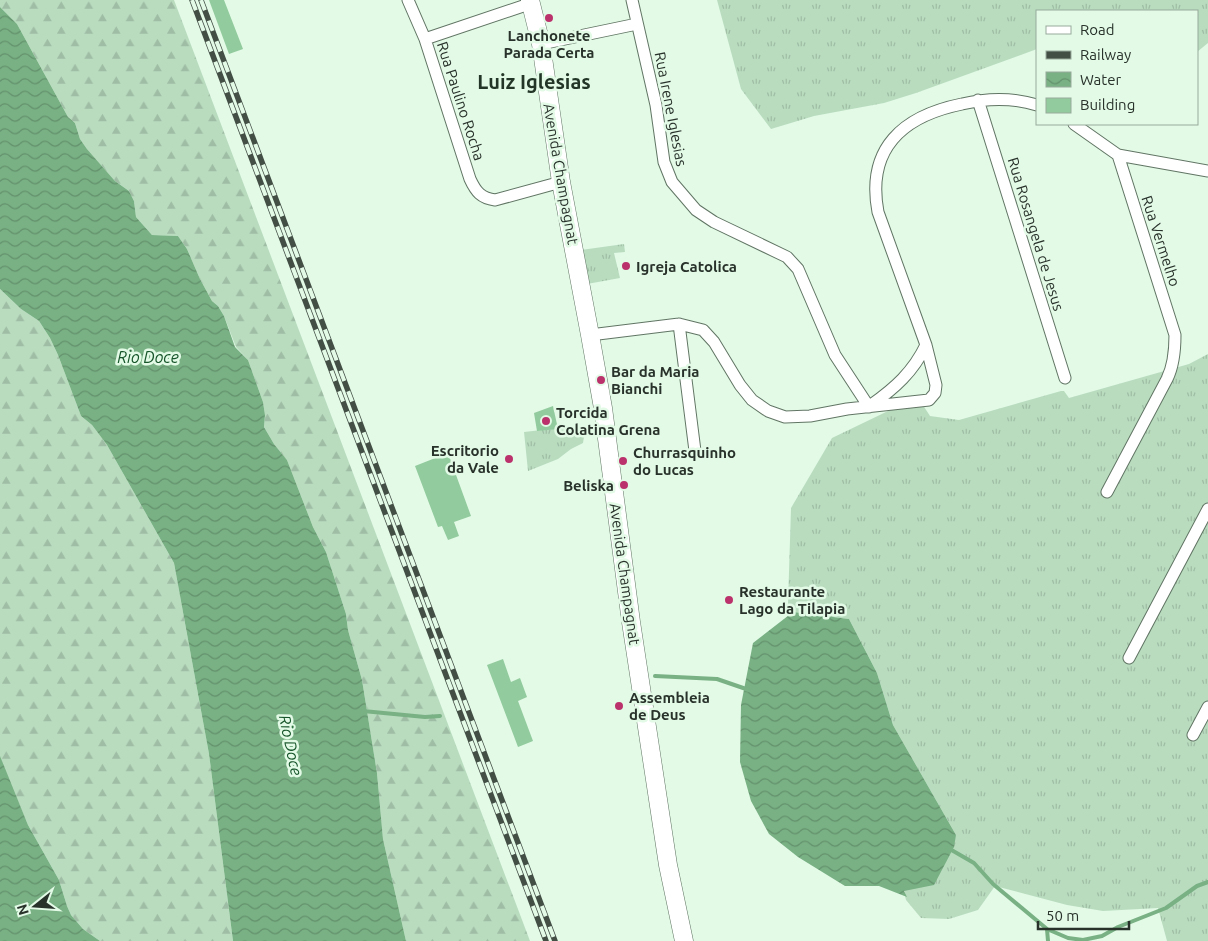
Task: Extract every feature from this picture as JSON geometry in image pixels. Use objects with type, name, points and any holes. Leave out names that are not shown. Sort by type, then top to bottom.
[{"type":"main road","name":"Avenida Champagnat","points":[[531,1],[541,44],[561,182],[602,408],[631,622],[668,865],[684,941]]},
{"type":"street","name":"Rua Paulino Rocha","points":[[408,0],[425,39],[474,188],[481,196],[496,200],[561,182]]},
{"type":"street","name":"Rua Irene Iglesias","points":[[632,0],[656,105],[664,162],[672,182],[696,210],[714,222],[787,256],[793,262],[798,269],[835,355],[869,406]]},
{"type":"street","points":[[425,39],[531,1]]},
{"type":"street","points":[[541,44],[637,24]]},
{"type":"street","points":[[590,335],[679,324],[703,330],[714,342],[746,393],[758,404],[777,415],[793,418],[869,406],[924,402],[932,398],[936,385],[926,345],[878,212],[875,194],[877,169],[883,154],[894,137],[920,116],[945,107],[978,100],[999,98],[1036,105]]},
{"type":"street","name":"Rua Rosangela de Jesus","points":[[978,100],[1066,378]]},
{"type":"street","points":[[1075,125],[1118,155],[1208,171]]},
{"type":"street","name":"Rua Vermelho","points":[[1107,492],[1170,373],[1175,349],[1175,335],[1118,155]]},
{"type":"street","points":[[679,324],[695,451]]},
{"type":"street","points":[[869,406],[892,390],[914,366],[926,345]]},
{"type":"street","points":[[1129,658],[1208,508]]},
{"type":"street","points":[[1192,735],[1208,707]]},
{"type":"green space","points":[[0,0],[174,0],[530,941],[406,941],[383,839],[377,773],[362,680],[348,630],[346,614],[326,552],[313,527],[287,460],[274,444],[264,427],[263,402],[248,360],[236,347],[224,316],[218,306],[212,301],[187,249],[178,236],[152,235],[136,217],[134,201],[129,191],[115,181],[80,139],[75,123],[68,117],[17,24],[0,7]]},
{"type":"green space","points":[[717,0],[1208,0],[1208,43],[1198,51],[1198,10],[1036,10],[1036,49],[884,103],[814,116],[771,129],[741,89]]},
{"type":"green space","points":[[624,244],[625,252],[614,253],[620,278],[587,284],[581,250]]},
{"type":"green space","points":[[0,289],[21,309],[39,321],[50,338],[81,416],[92,425],[107,445],[174,563],[209,754],[233,941],[100,941],[83,929],[71,915],[59,880],[28,825],[3,766],[0,756]]},
{"type":"green space","points":[[1208,354],[1208,941],[1167,941],[1158,908],[1103,911],[1067,905],[995,886],[978,910],[949,919],[921,918],[906,900],[904,892],[956,835],[893,725],[877,673],[849,619],[791,612],[788,604],[791,508],[832,438],[915,398],[919,399],[930,416],[959,420],[1061,391],[1064,391],[1069,398],[1189,364]]},
{"type":"green space","points":[[586,425],[583,443],[558,459],[528,471],[524,432]]},
{"type":"water","name":"Rio Doce","points":[[0,7],[17,24],[68,117],[75,123],[80,139],[87,149],[115,181],[129,191],[134,201],[136,217],[152,235],[178,236],[187,249],[212,301],[218,306],[224,316],[235,347],[248,360],[263,402],[264,427],[274,444],[287,460],[313,527],[326,552],[346,614],[348,630],[362,680],[377,773],[383,839],[406,941],[233,941],[209,754],[174,563],[107,445],[92,425],[81,416],[50,338],[39,321],[21,309],[0,289]]},
{"type":"water","points":[[793,612],[849,619],[877,673],[893,725],[956,835],[954,847],[934,885],[904,891],[907,897],[879,886],[845,886],[798,857],[769,834],[751,801],[740,762],[741,705],[753,643]]},
{"type":"water","points":[[0,756],[28,825],[59,880],[71,915],[83,929],[100,941],[0,941]]},
{"type":"building","points":[[209,0],[224,0],[243,49],[229,54]]},
{"type":"building","name":"Torcida Colatina Grena","points":[[553,406],[558,429],[537,431],[534,413]]},
{"type":"building","points":[[448,453],[471,516],[454,522],[459,536],[448,540],[442,526],[438,527],[415,466]]},
{"type":"building","points":[[503,659],[511,682],[520,678],[527,697],[518,701],[533,741],[518,747],[487,665]]},
{"type":"waterway","points":[[655,676],[717,679],[749,690]]},
{"type":"waterway","points":[[363,711],[425,717],[440,716]]},
{"type":"waterway","points":[[948,848],[974,863],[993,884],[1047,929],[1068,938],[1083,940],[1102,936],[1118,927],[1166,908],[1197,886],[1208,882]]},
{"type":"waterway","points":[[1047,929],[1048,941]]},
{"type":"railway","points":[[192,0],[546,941]]},
{"type":"railway","points":[[201,0],[555,941]]},
{"type":"place","name":"Lanchonete Parada Certa","points":[[549,18]]},
{"type":"place","name":"Igreja Catolica","points":[[626,266]]},
{"type":"place","name":"Bar da Maria Bianchi","points":[[601,380]]},
{"type":"place","name":"Torcida Colatina Grena","points":[[546,421]]},
{"type":"place","name":"Escritorio da Vale","points":[[509,459]]},
{"type":"place","name":"Churrasquinho do Lucas","points":[[623,461]]},
{"type":"place","name":"Beliska","points":[[624,485]]},
{"type":"place","name":"Restaurante Lago da Tilapia","points":[[729,600]]},
{"type":"place","name":"Assembleia de Deus","points":[[619,706]]},
{"type":"district","name":"Luiz Iglesias","points":[[534,81]]}]
